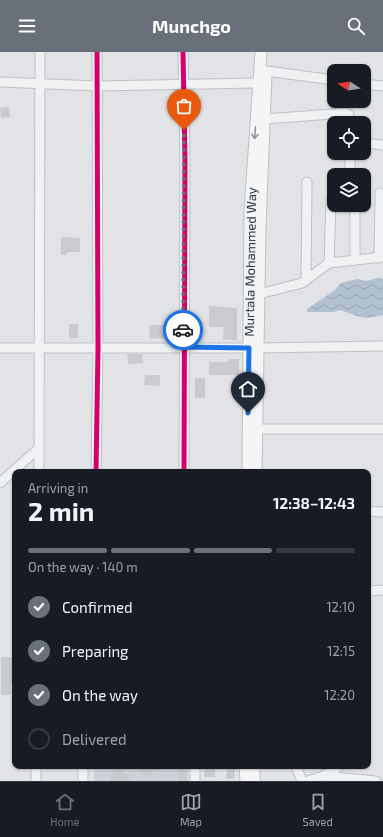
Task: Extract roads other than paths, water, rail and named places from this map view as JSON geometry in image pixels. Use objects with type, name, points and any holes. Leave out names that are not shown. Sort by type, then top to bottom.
[{"type":"main road","name":"Murtala Mohammed Way","points":[[256,469],[250,211],[261,52]]},
{"type":"main road","name":"Murtala Mohammed Way","points":[[248,469],[253,348],[259,294],[264,119],[268,52]]},
{"type":"main road","points":[[246,769],[246,781]]},
{"type":"main road","points":[[254,769],[254,781]]},
{"type":"street","points":[[39,469],[40,52]]},
{"type":"street","points":[[96,469],[98,348],[97,52]]},
{"type":"street","points":[[183,52],[182,84],[185,160],[183,347],[184,469]]},
{"type":"street","points":[[266,71],[327,79]]},
{"type":"street","points":[[0,82],[98,86],[258,83]]},
{"type":"street","points":[[371,85],[383,86]]},
{"type":"street","points":[[264,119],[346,113],[349,116]]},
{"type":"street","points":[[371,144],[383,145]]},
{"type":"street","points":[[306,280],[307,182]]},
{"type":"street","points":[[259,294],[292,287],[306,280],[330,263],[381,257],[380,193]]},
{"type":"street","points":[[330,263],[331,212]]},
{"type":"street","points":[[355,212],[355,260]]},
{"type":"street","points":[[0,348],[253,348],[383,346]]},
{"type":"street","points":[[256,429],[383,429]]},
{"type":"street","points":[[16,469],[39,448]]},
{"type":"street","points":[[0,483],[12,472]]},
{"type":"street","points":[[371,511],[383,512]]},
{"type":"street","points":[[371,591],[383,590]]},
{"type":"street","points":[[36,769],[36,781]]},
{"type":"street","points":[[83,769],[83,781]]},
{"type":"street","points":[[195,769],[195,781]]},
{"type":"street","points":[[297,769],[302,781]]},
{"type":"street","points":[[308,781],[323,776],[336,769]]},
{"type":"street","points":[[323,776],[376,781]]},
{"type":"water","points":[[377,278],[383,279],[383,315],[361,317],[341,310],[333,312],[307,312],[307,309],[335,290],[341,283],[357,279],[367,281]]}]
